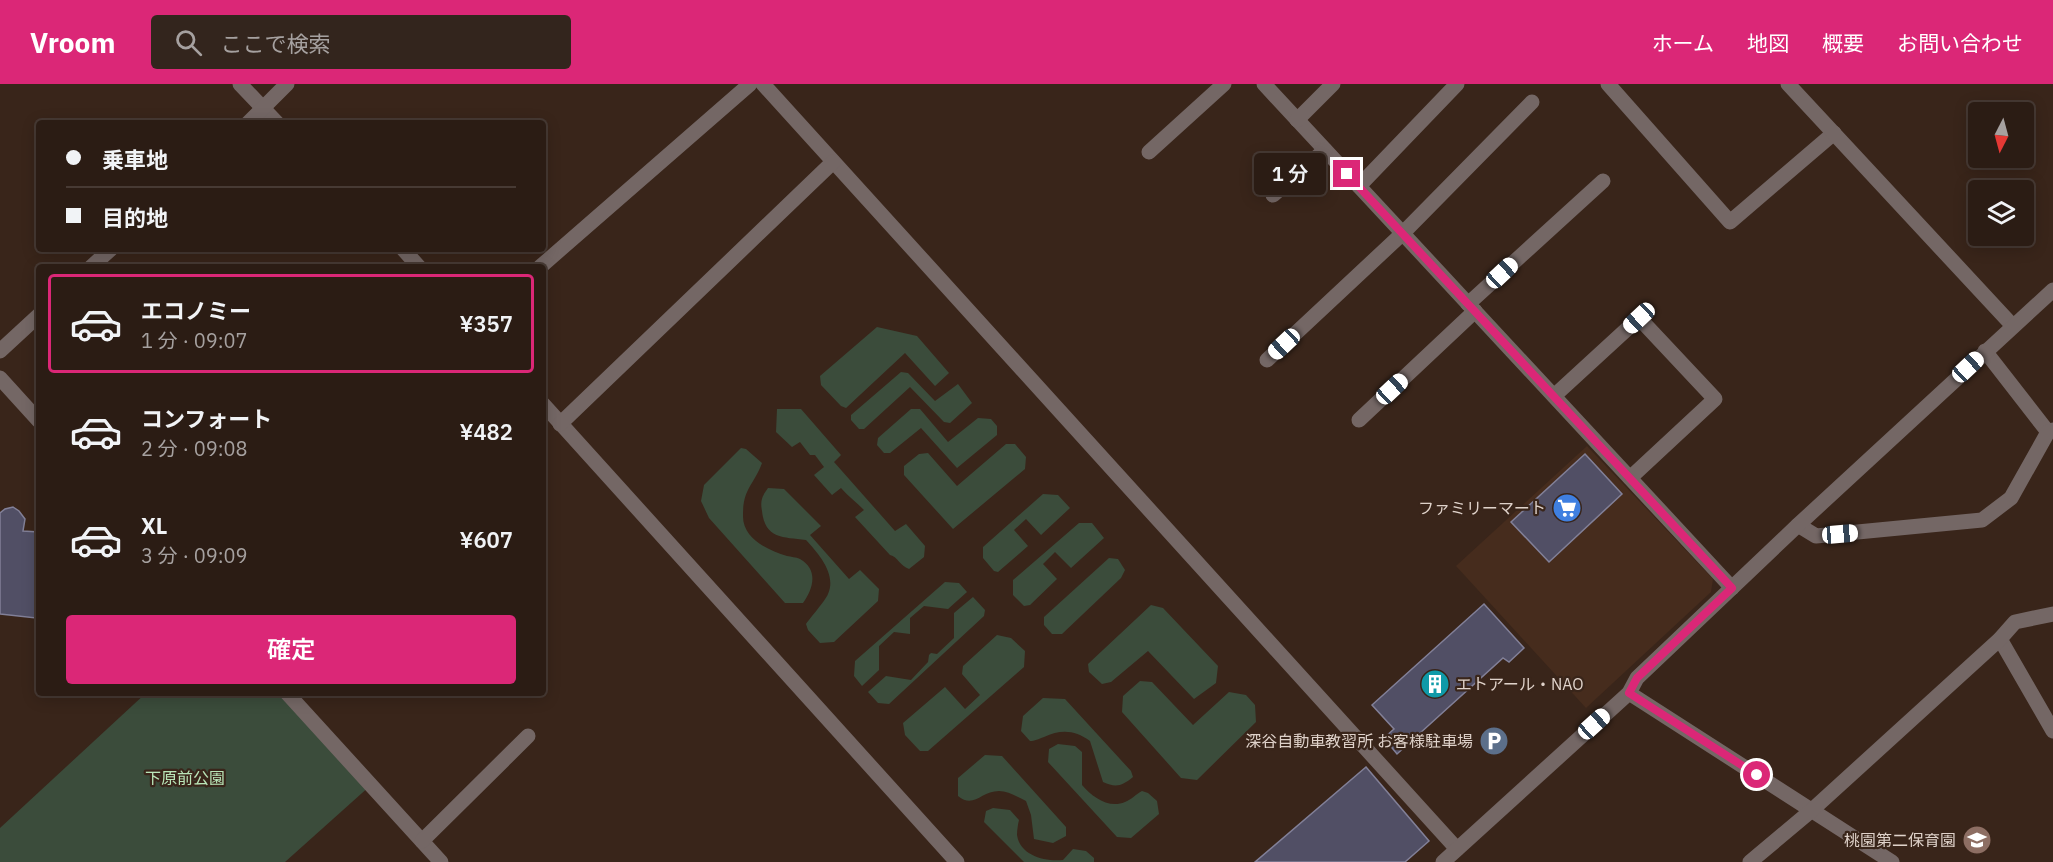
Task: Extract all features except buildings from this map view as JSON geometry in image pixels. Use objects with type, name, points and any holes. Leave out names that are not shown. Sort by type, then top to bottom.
[{"type":"street","points":[[240,84],[274,120]]},
{"type":"street","points":[[251,120],[287,84]]},
{"type":"street","points":[[543,264],[750,84]]},
{"type":"street","points":[[763,84],[1457,849]]},
{"type":"street","points":[[1149,152],[1224,84]]},
{"type":"street","points":[[1264,84],[1732,588]]},
{"type":"street","points":[[1298,120],[1333,84]]},
{"type":"street","points":[[1359,186],[1456,84]]},
{"type":"street","points":[[1608,84],[1731,222],[1834,133]]},
{"type":"street","points":[[1788,84],[2012,325]]},
{"type":"street","points":[[1267,360],[1403,233],[1532,102]]},
{"type":"street","points":[[1273,195],[1325,150]]},
{"type":"street","points":[[560,423],[833,162]]},
{"type":"street","points":[[1359,420],[1603,181]]},
{"type":"street","points":[[94,264],[108,252]]},
{"type":"street","points":[[406,252],[416,264]]},
{"type":"street","points":[[1443,862],[1629,693],[1637,678],[2012,325],[2053,290]]},
{"type":"street","points":[[0,351],[36,318]]},
{"type":"street","points":[[1554,396],[1639,318],[1715,399],[1630,478]]},
{"type":"street","points":[[1798,525],[1816,536],[1982,520],[2011,498],[2050,431],[1985,351]]},
{"type":"street","points":[[0,378],[36,418]]},
{"type":"street","points":[[546,407],[957,862]]},
{"type":"street","points":[[1750,862],[1812,810],[2000,639],[2015,622],[2053,614]]},
{"type":"street","points":[[2000,639],[2053,731]]},
{"type":"street","points":[[1629,693],[1892,862]]},
{"type":"street","points":[[290,696],[441,862]]},
{"type":"street","points":[[422,840],[528,736]]},
{"type":"shaded area","points":[[1587,446],[1713,579],[1711,592],[1586,708],[1456,566]]},
{"type":"green space","points":[[877,327],[917,336],[949,373],[935,386],[905,353],[846,408],[841,406],[821,385],[820,376]]},
{"type":"green space","points":[[901,372],[908,373],[935,401],[958,384],[972,403],[950,423],[944,422],[910,387],[864,429],[859,429],[851,420],[851,415]]},
{"type":"green space","points":[[777,409],[801,409],[841,455],[834,462],[895,531],[906,524],[925,546],[924,557],[909,569],[890,555],[855,517],[864,510],[841,488],[832,495],[814,475],[824,467],[815,455],[810,455],[800,442],[792,447],[776,432]]},
{"type":"green space","points":[[911,409],[920,409],[948,442],[978,418],[991,419],[997,426],[997,435],[957,468],[921,428],[890,453],[884,453],[877,445],[878,438]]},
{"type":"green space","points":[[1006,444],[1015,444],[1026,457],[1025,469],[953,529],[904,475],[904,466],[919,454],[928,453],[957,486]]},
{"type":"green space","points":[[741,448],[746,449],[762,463],[747,492],[743,506],[744,523],[757,542],[806,563],[812,574],[812,580],[803,603],[785,603],[709,518],[701,501],[704,485]]},
{"type":"green space","points":[[768,488],[784,489],[821,526],[810,535],[849,579],[860,570],[879,589],[878,601],[834,642],[820,643],[808,630],[806,624],[828,594],[830,579],[825,564],[806,540],[777,535],[767,527],[761,504]]},
{"type":"green space","points":[[1043,494],[1058,495],[1070,508],[1041,535],[1026,519],[1014,530],[1028,546],[998,572],[994,571],[983,558],[983,547]]},
{"type":"green space","points":[[1079,523],[1092,523],[1104,538],[1071,568],[1055,552],[1043,564],[1057,579],[1030,605],[1024,606],[1013,595],[1013,580]]},
{"type":"green space","points":[[1109,558],[1118,559],[1125,570],[1121,578],[1062,634],[1052,634],[1044,625],[1044,617]]},
{"type":"green space","points":[[945,582],[959,583],[967,592],[948,609],[924,606],[910,618],[910,634],[894,632],[879,646],[879,670],[862,686],[854,676],[855,661]]},
{"type":"green space","points":[[973,597],[985,610],[984,616],[889,704],[878,703],[868,692],[886,676],[911,680],[928,662],[931,653],[937,654],[954,638],[954,613]]},
{"type":"green space","points":[[1151,605],[1163,608],[1218,666],[1216,683],[1194,699],[1148,651],[1111,682],[1102,684],[1089,672],[1088,664]]},
{"type":"green space","points":[[997,635],[1011,638],[1025,651],[1024,667],[928,751],[920,751],[905,735],[903,723],[945,687],[965,709],[980,695],[962,674],[963,666]]},
{"type":"green space","points":[[1140,681],[1152,682],[1193,725],[1229,692],[1246,695],[1255,705],[1256,722],[1197,780],[1181,778],[1122,712],[1123,696]]},
{"type":"green space","name":"下原前公園","points":[[143,696],[290,696],[371,785],[285,862],[0,862],[0,828]]},
{"type":"green space","points":[[1043,698],[1065,699],[1131,771],[1133,777],[1119,785],[1103,782],[1090,741],[1079,735],[1062,732],[1030,741],[1021,731],[1023,716]]},
{"type":"green space","points":[[1058,744],[1075,746],[1082,752],[1082,785],[1101,801],[1119,804],[1142,791],[1157,801],[1159,814],[1131,838],[1117,837],[1048,762],[1049,749]]},
{"type":"green space","points":[[985,755],[1002,756],[1066,827],[1066,836],[1053,843],[1034,839],[1031,815],[1026,801],[1009,793],[993,792],[969,801],[958,796],[958,778]]},
{"type":"green space","points":[[993,808],[1010,810],[1019,820],[1017,835],[1019,842],[1028,853],[1042,859],[1063,860],[1073,849],[1086,851],[1094,858],[1094,862],[1024,862],[984,822],[986,811]]},
{"type":"place","name":"ファミリーマート","points":[[1567,508]]},
{"type":"place","name":"エトアール・NAO","points":[[1435,684]]},
{"type":"place","name":"深谷自動車教習所 お客様駐車場","points":[[1494,741]]},
{"type":"place","name":"桃園第二保育園","points":[[1977,840]]},
{"type":"route","points":[[1347,174],[1732,588],[1637,678],[1629,693],[1757,775]]}]
